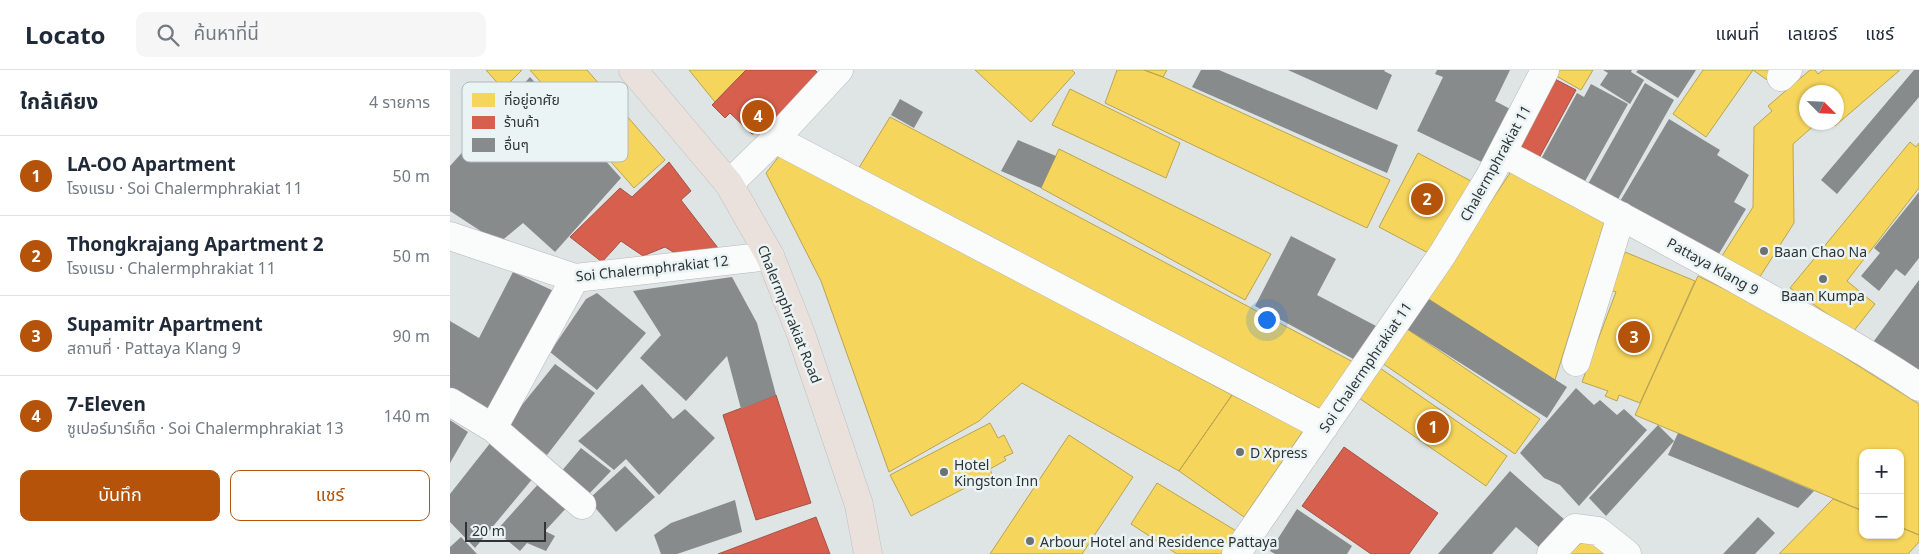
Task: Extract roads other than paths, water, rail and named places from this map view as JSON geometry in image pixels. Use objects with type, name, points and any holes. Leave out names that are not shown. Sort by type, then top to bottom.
[{"type":"main road","name":"Chalermphrakiat Road","points":[[633,70],[728,184],[770,256],[801,334],[859,505],[868,554]]},
{"type":"main road","name":"Chalermphrakiat Road","points":[[859,505],[885,554]]},
{"type":"street","points":[[728,184],[775,139],[839,70]]},
{"type":"street","name":"Chalermphrakiat 11","points":[[1442,254],[1503,154],[1545,70]]},
{"type":"street","points":[[775,139],[1324,427]]},
{"type":"street","name":"Pattaya Klang 9","points":[[1503,154],[1621,216],[1876,358],[1919,387]]},
{"type":"street","points":[[1576,362],[1621,216]]},
{"type":"street","name":"Soi Chalermphrakiat 12","points":[[450,236],[575,278],[770,256]]},
{"type":"street","name":"Soi Chalermphrakiat 11","points":[[1236,554],[1442,254]]},
{"type":"street","points":[[493,428],[575,278]]},
{"type":"street","points":[[450,402],[493,428],[582,505]]},
{"type":"street","points":[[1551,554],[1575,528],[1598,531],[1627,554]]},
{"type":"place","name":"7-Eleven","points":[[758,116]]},
{"type":"place","name":"Thongkrajang Apartment 2","points":[[1427,199]]},
{"type":"place","name":"Baan Chao Na","points":[[1764,251]]},
{"type":"place","name":"Baan Kumpa","points":[[1823,279]]},
{"type":"place","name":"Supamitr Apartment","points":[[1634,337]]},
{"type":"place","name":"LA-OO Apartment","points":[[1433,427]]},
{"type":"place","name":"D Xpress","points":[[1240,452]]},
{"type":"place","name":"Hotel Kingston Inn","points":[[944,472]]},
{"type":"place","name":"Arbour Hotel and Residence Pattaya","points":[[1030,541]]}]
